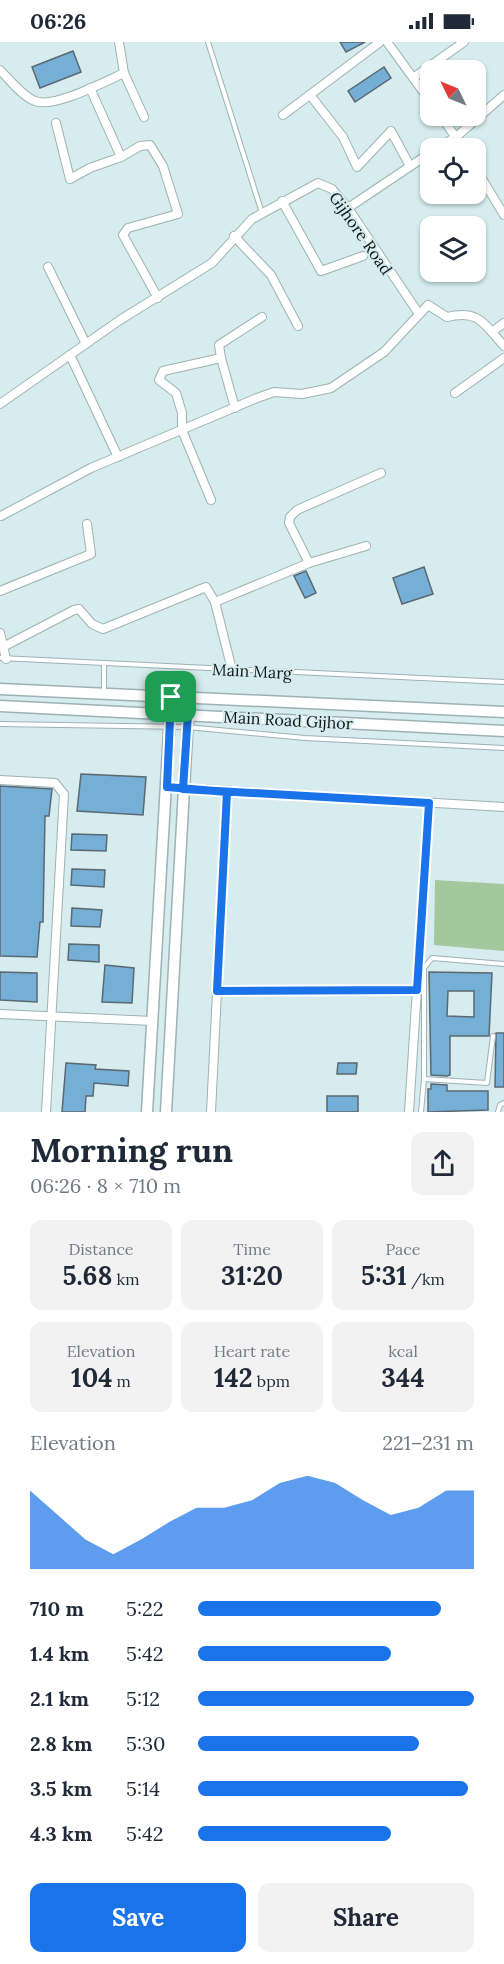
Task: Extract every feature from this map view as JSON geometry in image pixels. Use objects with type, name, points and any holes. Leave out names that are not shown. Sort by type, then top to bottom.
[{"type":"street","points":[[120,42],[124,73],[144,117]]},
{"type":"street","points":[[283,115],[380,42]]},
{"type":"street","points":[[387,42],[420,87]]},
{"type":"street","points":[[413,78],[464,42]]},
{"type":"street","points":[[0,70],[38,103],[46,103],[90,88],[124,73]]},
{"type":"street","points":[[90,88],[121,157]]},
{"type":"street","points":[[310,95],[344,137],[357,167],[391,131],[410,166]]},
{"type":"street","points":[[448,126],[456,137],[504,95]]},
{"type":"street","points":[[56,123],[70,179],[90,168],[121,157],[140,146],[150,145],[163,166],[178,214],[128,228],[123,234],[158,298]]},
{"type":"street","points":[[348,208],[420,160]]},
{"type":"street","name":"Gijhore Road","points":[[0,404],[86,344],[212,263],[234,236],[262,213],[318,183],[332,189],[348,208],[419,314]]},
{"type":"street","points":[[486,186],[504,216]]},
{"type":"street","points":[[282,201],[321,271],[363,256]]},
{"type":"street","points":[[234,236],[271,275],[298,326]]},
{"type":"street","points":[[48,267],[86,344]]},
{"type":"street","points":[[1,516],[118,457],[274,392],[302,394],[331,388],[384,352],[428,305],[447,317],[466,313],[473,316],[504,346]]},
{"type":"street","points":[[235,408],[219,345],[262,317]]},
{"type":"street","points":[[492,332],[504,323]]},
{"type":"street","points":[[70,355],[118,457]]},
{"type":"street","points":[[211,500],[182,430],[182,413],[176,393],[159,380],[163,371],[221,358]]},
{"type":"street","points":[[456,393],[504,358]]},
{"type":"street","points":[[309,563],[289,523],[290,517],[297,510],[381,473]]},
{"type":"street","points":[[0,591],[91,554],[87,525]]},
{"type":"street","points":[[215,602],[309,563],[366,546]]},
{"type":"street","points":[[3,646],[74,610],[79,609],[98,629],[159,608],[198,588],[206,587],[215,602],[232,670]]},
{"type":"street","points":[[0,633],[3,658]]},
{"type":"street","name":"Main Road Gijhor","points":[[0,689],[504,712]]},
{"type":"street","points":[[147,1112],[171,697]]},
{"type":"street","points":[[166,1112],[189,699]]},
{"type":"street","name":"Main Road Gijhor","points":[[0,706],[170,714],[187,721],[504,731]]},
{"type":"street","points":[[0,780],[56,783],[63,795],[46,1112]]},
{"type":"street","points":[[167,787],[504,807]]},
{"type":"street","points":[[211,1112],[227,792]]},
{"type":"street","points":[[409,1112],[429,803]]},
{"type":"street","points":[[217,991],[417,990]]},
{"type":"street","points":[[0,1014],[153,1021]]},
{"type":"lane","points":[[208,42],[262,213]]},
{"type":"lane","name":"Main Marg","points":[[3,658],[504,682]]},
{"type":"lane","points":[[104,664],[104,694]]},
{"type":"lane","points":[[0,724],[170,726],[187,721],[305,738],[504,748]]},
{"type":"lane","points":[[421,1112],[424,1079],[424,968],[427,962],[432,958],[504,964]]},
{"type":"lane","points":[[424,1079],[487,1083],[493,1036]]},
{"type":"lane","points":[[498,1112],[504,1103]]},
{"type":"green space","points":[[435,880],[504,884],[504,951],[434,945]]},
{"type":"building","points":[[340,42],[365,42],[346,52]]},
{"type":"building","points":[[73,51],[81,72],[40,88],[32,67]]},
{"type":"building","points":[[384,67],[391,78],[355,102],[348,91]]},
{"type":"building","points":[[424,567],[433,594],[402,604],[393,578]]},
{"type":"building","points":[[306,571],[316,593],[305,598],[294,576]]},
{"type":"building","points":[[81,774],[146,777],[143,815],[77,811]]},
{"type":"building","points":[[0,786],[52,789],[49,816],[45,816],[43,922],[40,922],[37,957],[0,956]]},
{"type":"building","points":[[72,834],[107,835],[106,851],[71,850]]},
{"type":"building","points":[[72,869],[105,870],[104,887],[71,885]]},
{"type":"building","points":[[72,908],[102,910],[100,927],[71,926]]},
{"type":"building","points":[[69,944],[99,945],[99,962],[68,960]]},
{"type":"building","points":[[105,965],[134,968],[132,1003],[102,1002]]},
{"type":"building","points":[[0,972],[37,973],[37,1002],[0,1000]]},
{"type":"building","points":[[429,972],[492,973],[489,1036],[450,1036],[450,1075],[431,1075]],"holes":[[[448,991],[474,991],[474,1017],[447,1016]]]},
{"type":"building","points":[[496,1033],[504,1033],[504,1087],[495,1087]]},
{"type":"building","points":[[66,1063],[96,1065],[95,1069],[129,1071],[128,1086],[94,1083],[93,1096],[86,1096],[85,1112],[62,1112]]},
{"type":"building","points":[[338,1063],[357,1063],[356,1074],[337,1074]]},
{"type":"building","points":[[431,1084],[447,1085],[447,1091],[488,1091],[488,1110],[428,1112],[428,1089],[431,1089]]},
{"type":"building","points":[[327,1096],[358,1096],[358,1112],[327,1112]]},
{"type":"route","points":[[171,697],[167,787],[183,789],[227,792],[217,991],[417,990],[429,803],[183,789],[189,699],[171,697]]}]
